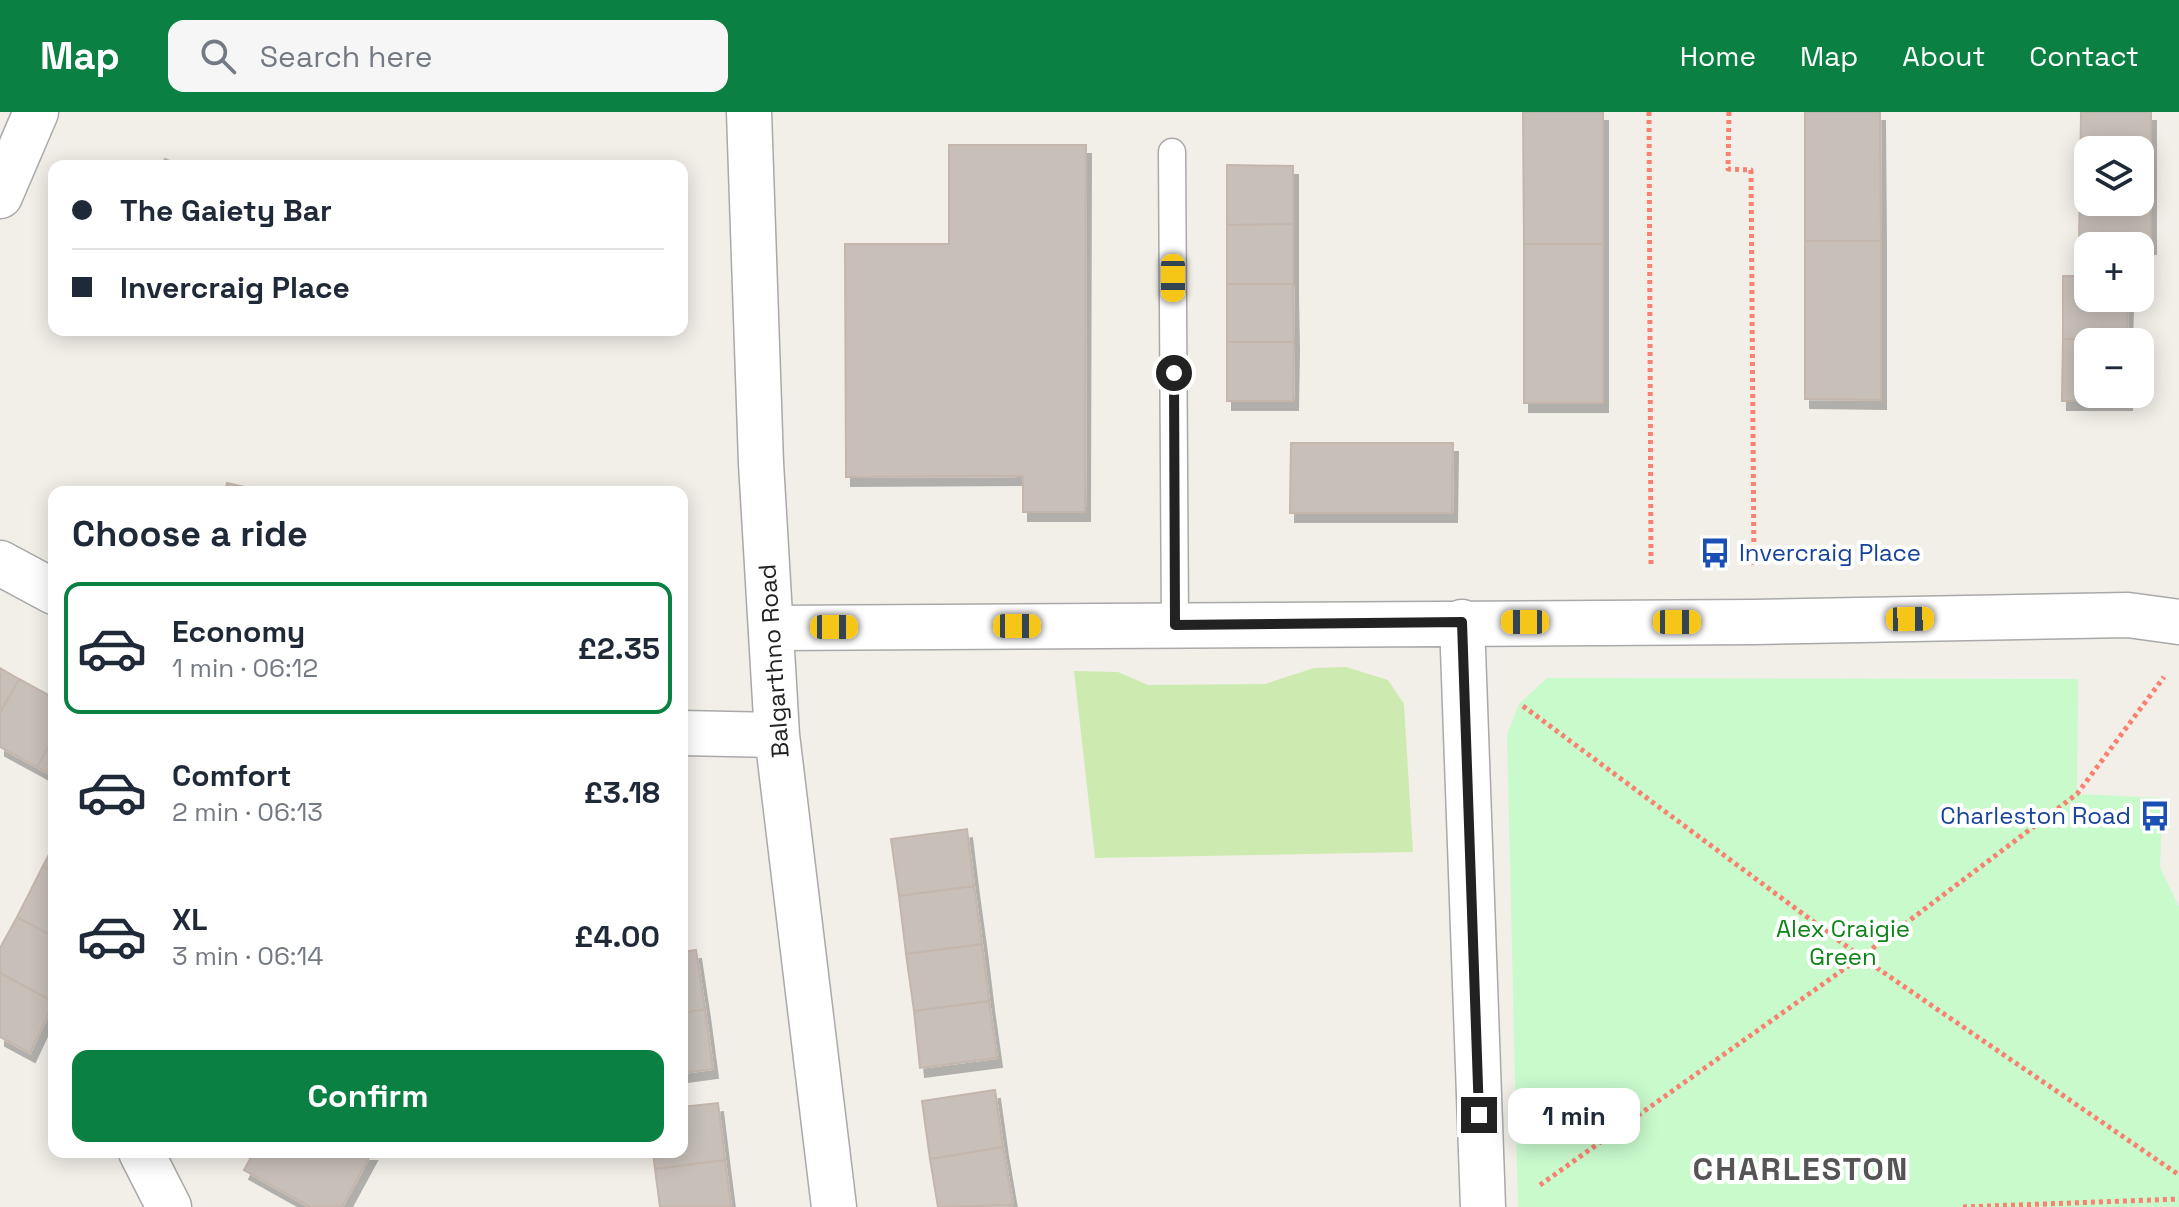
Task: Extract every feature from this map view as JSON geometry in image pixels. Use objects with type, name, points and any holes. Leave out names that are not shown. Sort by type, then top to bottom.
[{"type":"street","points":[[0,196],[36,112]]},
{"type":"street","name":"Balgarthno Road","points":[[749,112],[761,463],[777,735],[834,1207]]},
{"type":"street","points":[[0,563],[48,589]]},
{"type":"street","points":[[773,628],[1754,622],[2128,615],[2179,622]]},
{"type":"street","points":[[1462,622],[1483,1207]]},
{"type":"street","points":[[688,733],[777,735]]},
{"type":"street","points":[[144,1158],[169,1207]]},
{"type":"lane","points":[[1172,152],[1175,625]]},
{"type":"path","points":[[1649,112],[1651,622]]},
{"type":"path","points":[[1729,112],[1728,169],[1751,170],[1754,622]]},
{"type":"path","points":[[1533,1189],[1861,957],[2077,794],[2171,668]]},
{"type":"path","points":[[1519,704],[1861,957],[2179,1175]]},
{"type":"path","points":[[1963,1207],[2179,1199]]},
{"type":"green space","points":[[1346,667],[1388,680],[1404,704],[1413,852],[1095,858],[1074,671],[1118,672],[1148,685],[1265,684],[1314,668]]},
{"type":"green space","name":"Alex Craigie Green","points":[[1547,678],[2078,679],[2077,794],[2163,798],[2160,867],[2179,907],[2179,1207],[1518,1207],[1507,735],[1519,704]]},
{"type":"building","points":[[1523,112],[1603,112],[1603,244],[1524,244]]},
{"type":"building","points":[[1805,112],[1880,112],[1881,241],[1805,241]]},
{"type":"building","points":[[2081,112],[2151,112],[2151,136],[2081,136]]},
{"type":"building","points":[[949,145],[1086,145],[1085,512],[1023,512],[1023,476],[846,477],[845,244],[949,244]]},
{"type":"building","points":[[1227,165],[1293,166],[1293,224],[1227,225]]},
{"type":"building","points":[[2079,216],[2151,216],[2151,232],[2079,232]]},
{"type":"building","points":[[1293,224],[1293,284],[1227,284],[1227,225]]},
{"type":"building","points":[[1805,241],[1881,241],[1881,400],[1805,399]]},
{"type":"building","points":[[1524,244],[1603,244],[1603,403],[1524,403]]},
{"type":"building","points":[[2063,276],[2074,276],[2074,312],[2128,312],[2127,328],[2074,328],[2074,339],[2063,339]]},
{"type":"building","points":[[1227,284],[1293,284],[1294,342],[1227,342]]},
{"type":"building","points":[[2063,339],[2074,339],[2074,401],[2062,401]]},
{"type":"building","points":[[1227,342],[1294,342],[1293,401],[1227,401]]},
{"type":"building","points":[[1291,443],[1453,443],[1452,513],[1290,513]]},
{"type":"building","points":[[0,668],[19,679],[0,713]]},
{"type":"building","points":[[19,679],[48,695],[48,748],[37,767],[0,747],[0,713]]},
{"type":"building","points":[[48,748],[48,773],[37,767]]},
{"type":"building","points":[[967,829],[974,886],[899,896],[891,839]]},
{"type":"building","points":[[43,866],[48,869],[48,934],[17,917]]},
{"type":"building","points":[[974,886],[982,944],[906,954],[899,896]]},
{"type":"building","points":[[17,917],[48,934],[48,999],[0,973],[0,948]]},
{"type":"building","points":[[982,944],[989,1001],[914,1011],[906,954]]},
{"type":"building","points":[[696,950],[705,1009],[688,1012],[688,951]]},
{"type":"building","points":[[0,973],[48,999],[48,1015],[30,1053],[0,1037]]},
{"type":"building","points":[[989,1001],[997,1058],[920,1068],[914,1011]]},
{"type":"building","points":[[705,1009],[713,1069],[688,1072],[688,1012]]},
{"type":"building","points":[[995,1090],[1003,1147],[930,1159],[922,1101]]},
{"type":"building","points":[[718,1103],[725,1160],[655,1169],[654,1158],[688,1158],[688,1106]]},
{"type":"building","points":[[1003,1147],[1013,1205],[938,1207],[930,1159]]},
{"type":"building","points":[[251,1158],[369,1158],[342,1207],[310,1207],[244,1170]]},
{"type":"building","points":[[725,1160],[731,1207],[660,1207],[655,1169]]},
{"type":"place","name":"Invercraig Place","points":[[1715,553]]},
{"type":"place","name":"Charleston Road","points":[[2155,816]]},
{"type":"district","name":"CHARLESTON","points":[[1801,1169]]},
{"type":"route","points":[[1174,373],[1175,625],[1462,622],[1479,1115]]}]
